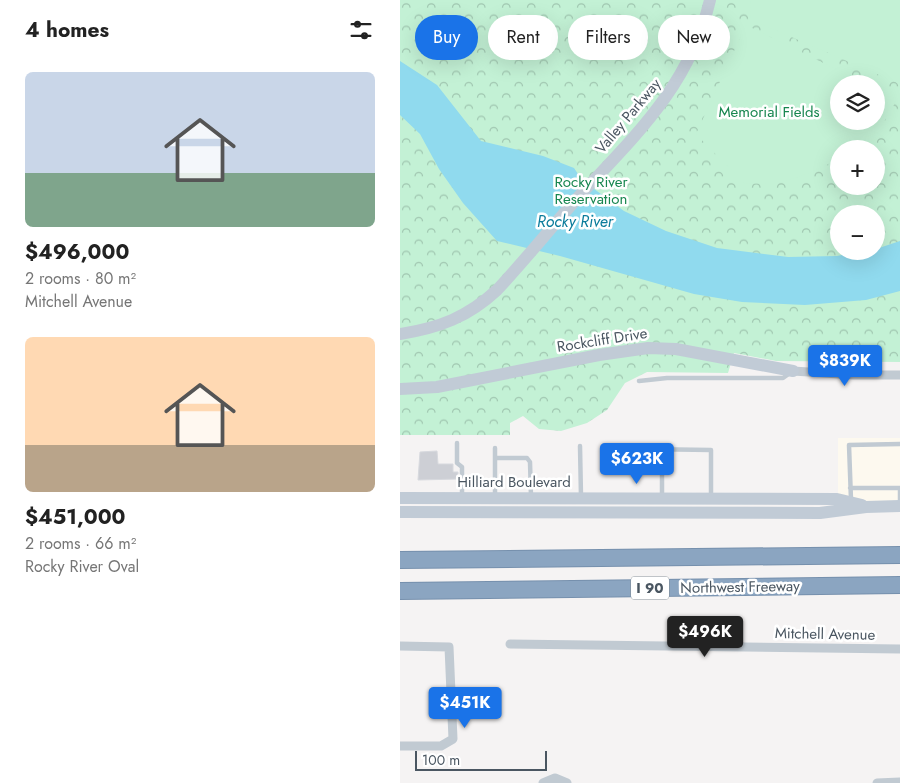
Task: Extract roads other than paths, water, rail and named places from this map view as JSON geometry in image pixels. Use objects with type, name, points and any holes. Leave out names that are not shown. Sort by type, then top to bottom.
[{"type":"highway","name":"Northwest Freeway","points":[[400,560],[900,555]]},
{"type":"highway","name":"Northwest Freeway","points":[[400,591],[900,585]]},
{"type":"main road","name":"Valley Parkway","points":[[400,334],[440,326],[462,316],[483,303],[497,290],[614,159],[672,90],[694,48],[710,0]]},
{"type":"main road","name":"Rockcliff Drive","points":[[400,389],[437,387],[599,355],[648,348],[676,349],[793,371]]},
{"type":"main road","name":"Hilliard Boulevard","points":[[400,498],[837,499],[850,495],[866,507]]},
{"type":"main road","name":"Hilliard Boulevard","points":[[400,512],[820,513],[900,505]]},
{"type":"street","name":"Rockcliff Drive","points":[[793,371],[854,375],[900,375]]},
{"type":"street","name":"Mitchell Avenue","points":[[510,644],[900,649]]},
{"type":"street","points":[[400,646],[449,647],[453,739],[441,746],[400,746]]},
{"type":"street","points":[[544,783],[555,778],[567,783]]},
{"type":"street","points":[[877,783],[900,782]]},
{"type":"lane","points":[[639,381],[667,378],[783,378],[793,371]]},
{"type":"lane","points":[[457,443],[457,463],[462,467],[462,498]]},
{"type":"lane","points":[[900,444],[849,444],[850,495],[900,488],[900,505]]},
{"type":"lane","points":[[580,446],[581,499]]},
{"type":"lane","points":[[495,448],[495,498]]},
{"type":"lane","points":[[642,449],[711,450],[712,499]]},
{"type":"lane","points":[[662,449],[662,499]]},
{"type":"lane","points":[[495,458],[527,458],[530,462],[530,498]]},
{"type":"water","name":"Rocky River","points":[[400,61],[437,85],[481,141],[543,156],[574,168],[582,180],[624,211],[666,231],[717,248],[788,257],[830,256],[830,260],[885,260],[885,246],[900,241],[900,291],[866,300],[805,305],[742,302],[694,294],[560,256],[497,241],[463,203],[439,169],[420,134],[400,115]]},
{"type":"park label","name":"Memorial Fields","points":[[769,112]]},
{"type":"park label","name":"Rocky River Reservation","points":[[591,190]]}]
